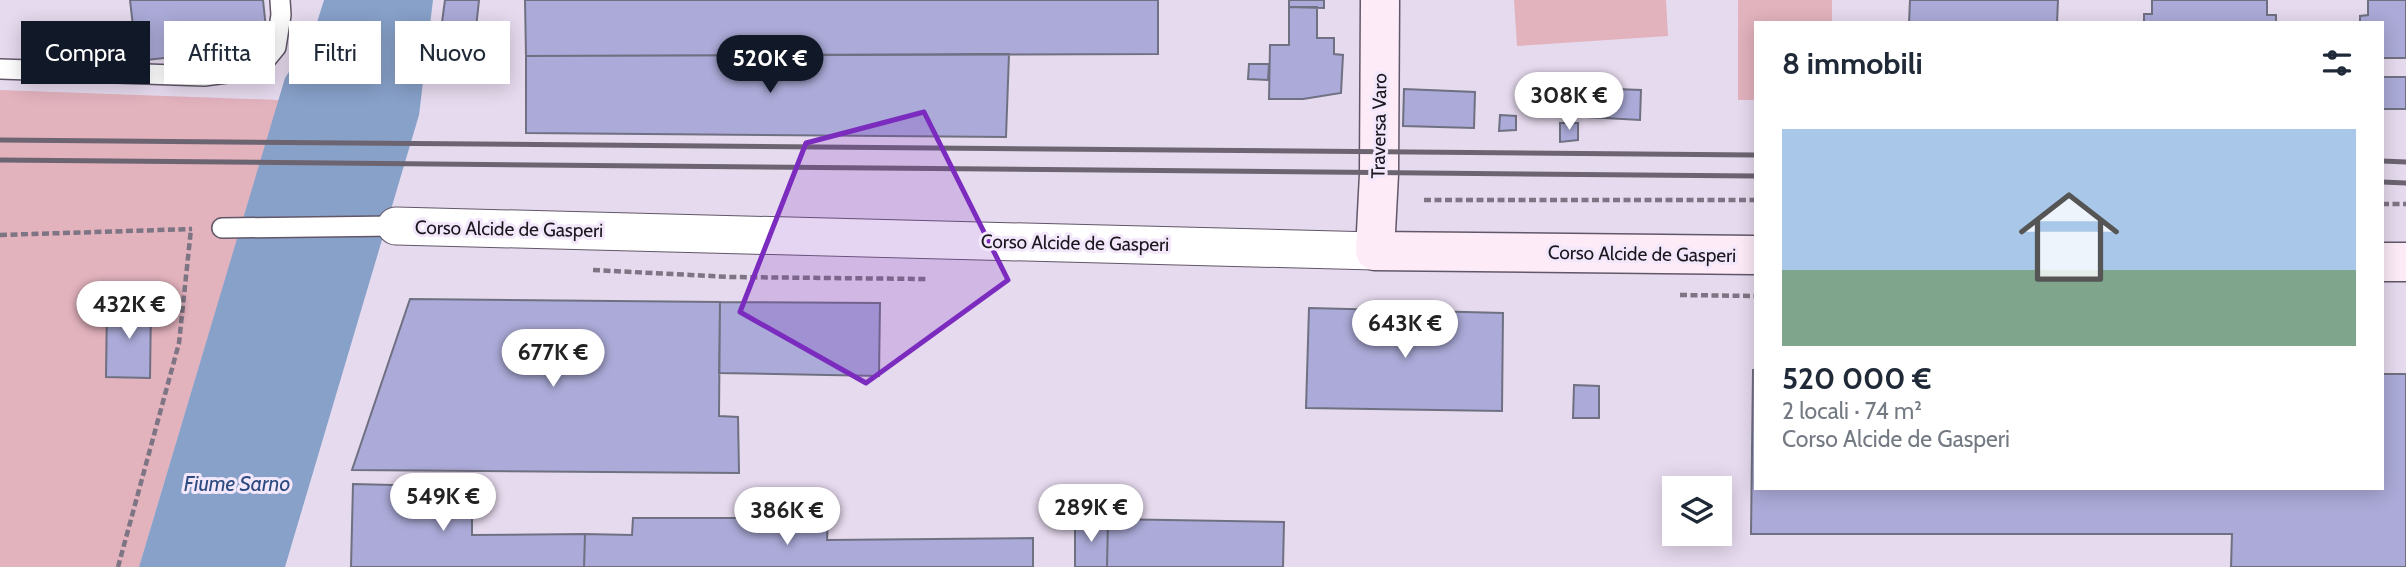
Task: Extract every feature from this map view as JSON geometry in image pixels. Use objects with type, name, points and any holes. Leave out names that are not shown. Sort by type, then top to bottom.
[{"type":"street","name":"Traversa Varo","points":[[1375,251],[1379,174],[1380,0]]},
{"type":"street","name":"Corso Alcide de Gasperi","points":[[396,226],[1375,251],[1754,255]]},
{"type":"street","points":[[2384,262],[2406,262]]},
{"type":"lane","points":[[0,69],[204,76],[258,69],[276,47],[281,15],[280,0]]},
{"type":"lane","points":[[222,228],[396,226]]},
{"type":"path","points":[[1424,200],[1754,200]]},
{"type":"path","points":[[2384,204],[2406,204]]},
{"type":"path","points":[[0,235],[222,228]]},
{"type":"path","points":[[118,567],[179,343],[191,229]]},
{"type":"highlighted area","points":[[924,112],[1008,280],[866,383],[740,312],[806,143]]},
{"type":"shaded area","points":[[1514,0],[1666,0],[1668,36],[1517,46]]},
{"type":"shaded area","points":[[1738,0],[1832,0],[1832,21],[1754,21],[1754,100],[1738,100]]},
{"type":"shaded area","points":[[0,90],[279,100],[139,567],[0,567]]},
{"type":"water","name":"Fiume Sarno","points":[[324,0],[433,0],[430,21],[395,21],[395,84],[423,84],[419,115],[285,567],[139,567],[285,78],[289,72],[289,84],[381,84],[381,21],[317,21]]},
{"type":"building","points":[[130,0],[263,0],[265,21],[164,21],[164,58],[150,60],[150,21],[132,21]]},
{"type":"building","points":[[445,0],[479,0],[477,21],[442,21]]},
{"type":"building","points":[[525,0],[1158,0],[1158,54],[526,56]]},
{"type":"building","points":[[1289,0],[1324,0],[1324,8],[1289,7]]},
{"type":"building","points":[[1910,0],[2058,0],[2057,21],[1909,21]]},
{"type":"building","points":[[2152,0],[2267,0],[2267,15],[2276,15],[2276,21],[2144,21],[2144,14],[2152,14]]},
{"type":"building","points":[[2368,0],[2406,0],[2406,58],[2384,58],[2384,21],[2360,21],[2360,16],[2368,15]]},
{"type":"building","points":[[1289,7],[1317,7],[1317,38],[1334,38],[1334,54],[1343,55],[1341,93],[1303,99],[1269,99],[1270,45],[1289,45]]},
{"type":"building","points":[[1009,54],[1006,137],[526,133],[526,56]]},
{"type":"building","points":[[1249,64],[1269,64],[1268,80],[1248,79]]},
{"type":"building","points":[[2384,77],[2406,77],[2406,109],[2384,109]]},
{"type":"building","points":[[1589,88],[1641,90],[1640,120],[1587,117]]},
{"type":"building","points":[[1404,89],[1475,92],[1474,128],[1403,126]]},
{"type":"building","points":[[1500,115],[1516,116],[1516,130],[1499,131]]},
{"type":"building","points":[[1560,123],[1578,123],[1578,140],[1560,142]]},
{"type":"building","points":[[410,299],[720,302],[719,416],[738,417],[739,473],[352,470]]},
{"type":"building","points":[[720,302],[880,303],[879,376],[719,373]]},
{"type":"building","points":[[107,304],[151,305],[150,378],[106,377]]},
{"type":"building","points":[[1309,308],[1503,313],[1502,411],[1306,408]]},
{"type":"building","points":[[1753,370],[1754,490],[2384,490],[2384,374],[2406,374],[2406,567],[2231,567],[2232,534],[1751,534]]},
{"type":"building","points":[[1574,385],[1599,386],[1599,418],[1573,418]]},
{"type":"building","points":[[353,484],[472,487],[472,535],[585,534],[584,567],[351,567]]},
{"type":"building","points":[[633,518],[828,518],[827,540],[1033,538],[1033,567],[584,567],[585,534],[632,535]]},
{"type":"building","points":[[1108,519],[1284,522],[1283,567],[1107,567]]},
{"type":"building","points":[[1075,522],[1108,522],[1107,567],[1075,567]]},
{"type":"railway","points":[[0,140],[1754,155]]},
{"type":"railway","points":[[0,160],[1754,176]]},
{"type":"railway","points":[[2384,161],[2406,162]]},
{"type":"railway","points":[[2384,182],[2406,183]]}]
